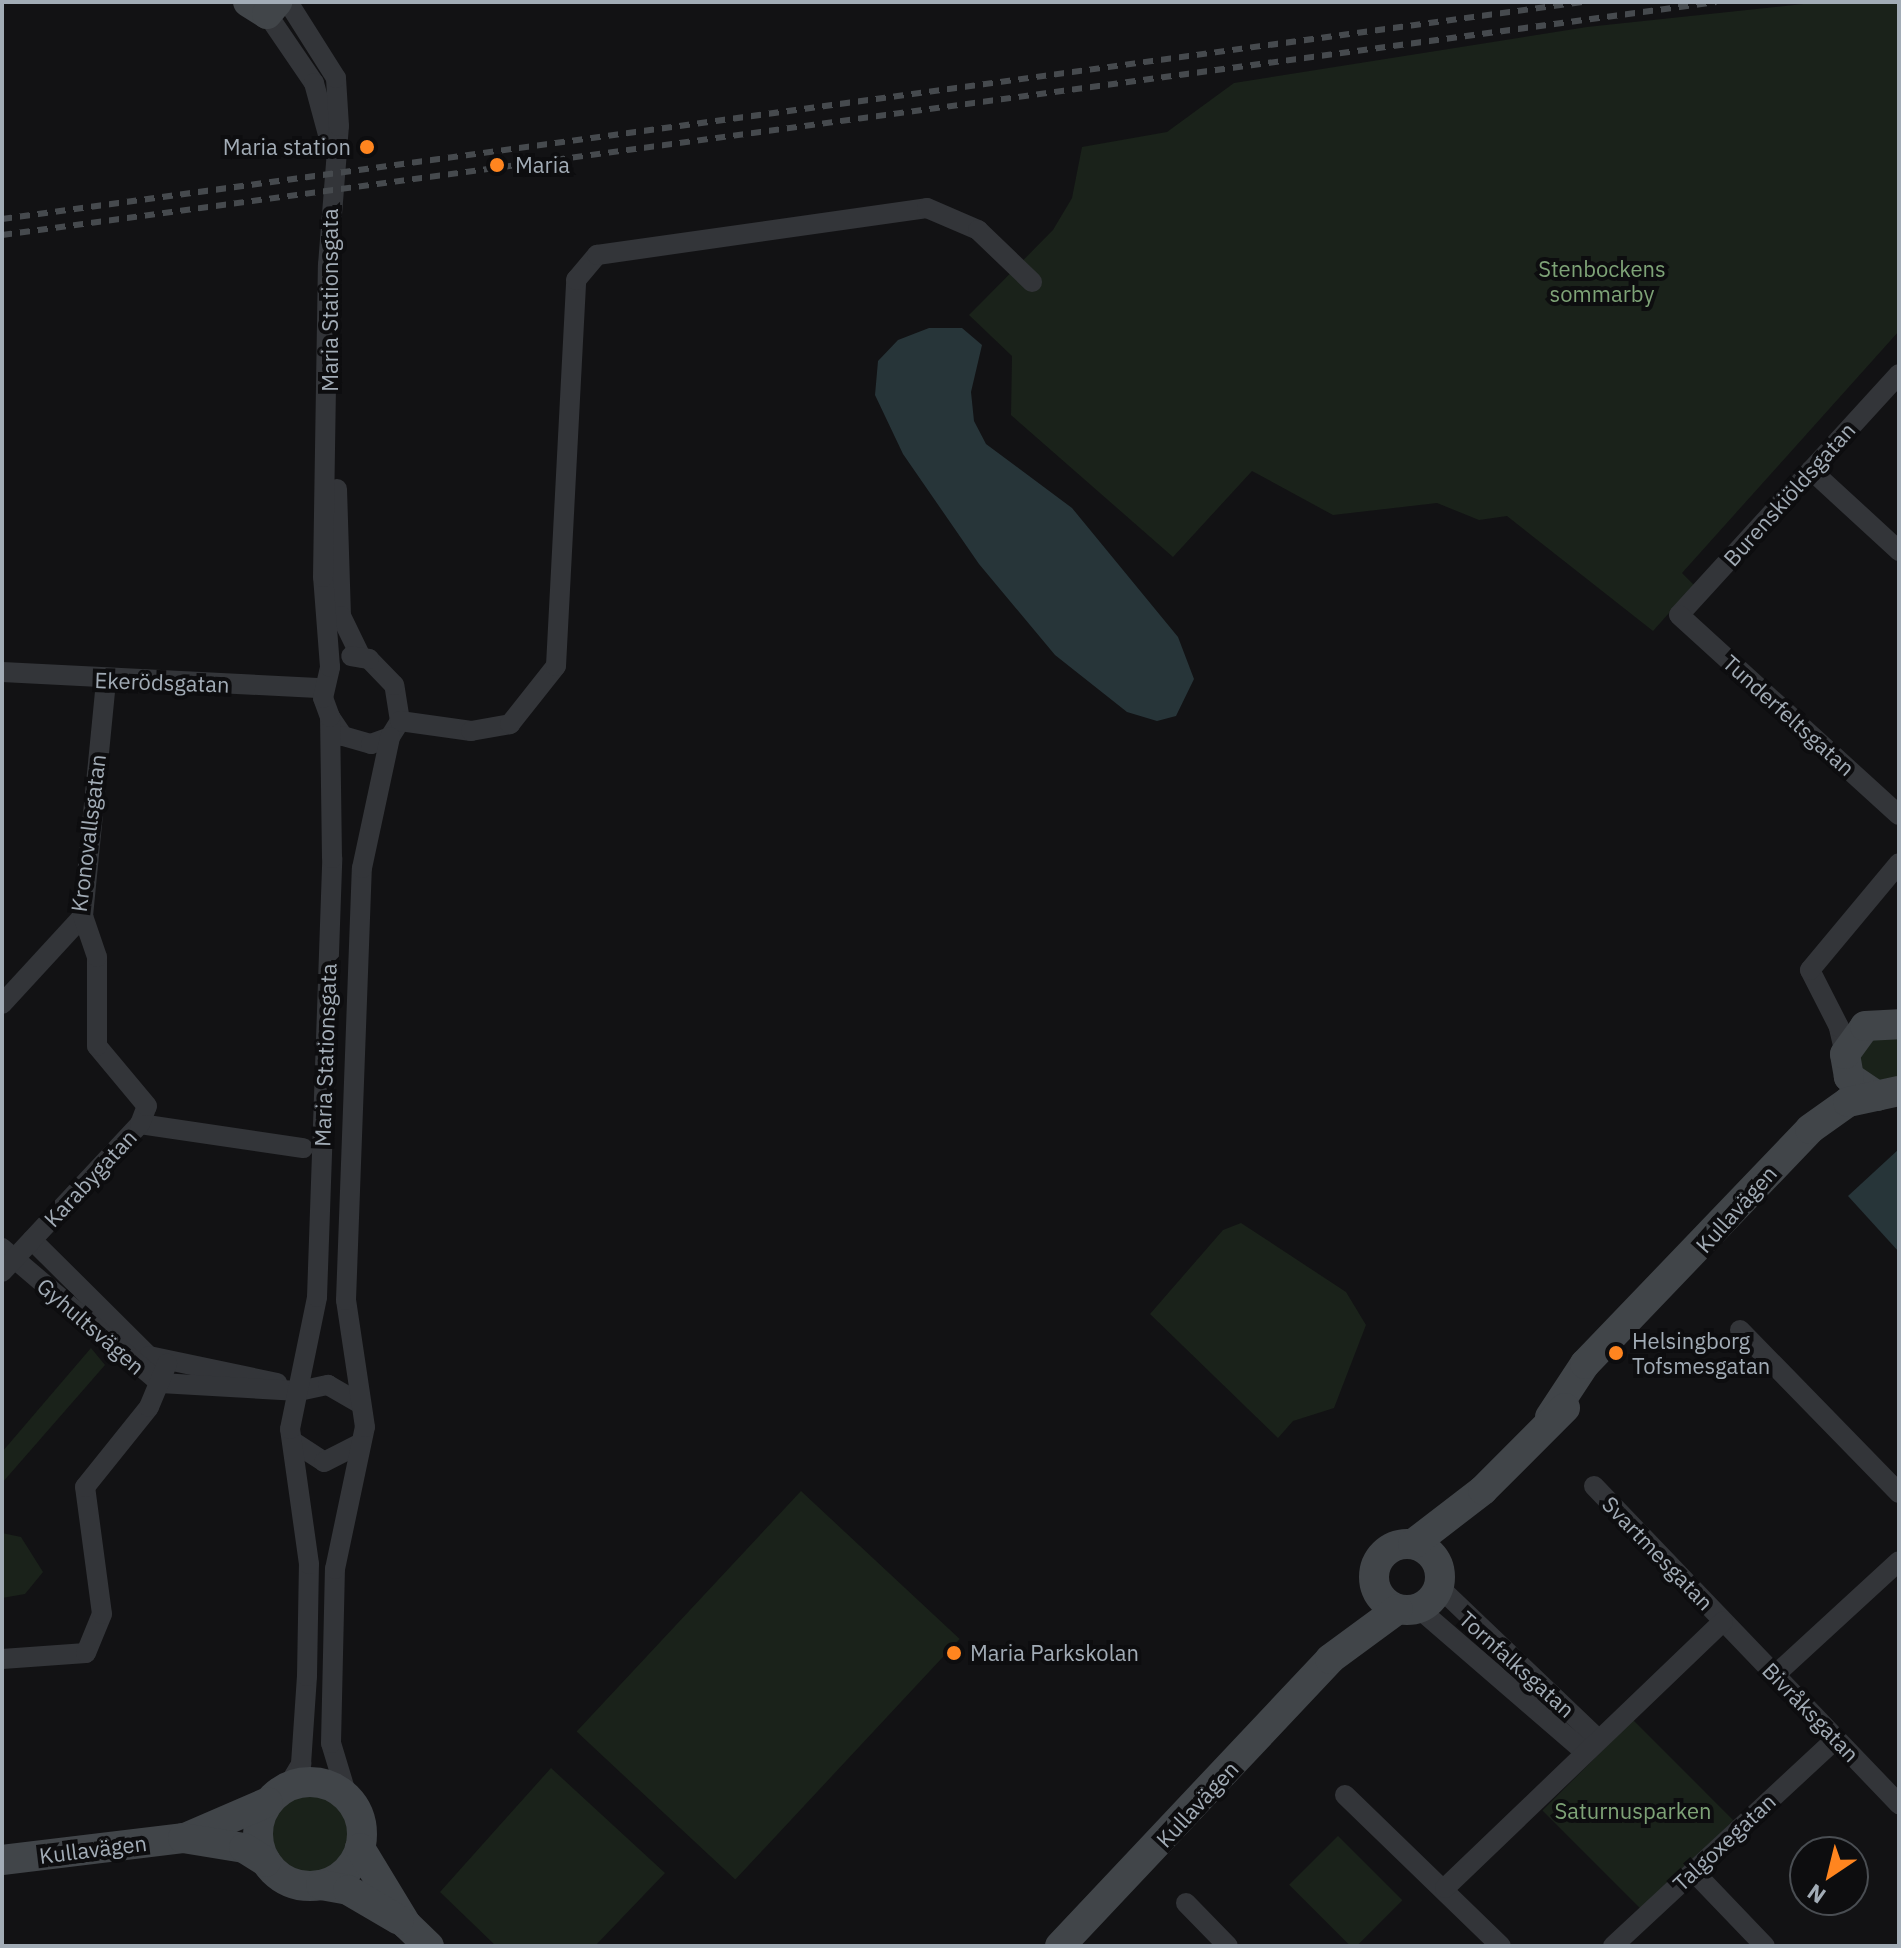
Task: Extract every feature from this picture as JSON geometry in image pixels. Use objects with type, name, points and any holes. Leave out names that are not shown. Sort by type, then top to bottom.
[{"type":"street","name":"Maria Stationsgata","points":[[270,5],[314,83],[333,154],[330,446],[323,577],[330,667],[323,688],[330,717],[332,858],[317,1297],[292,1441],[309,1564],[302,1752],[278,1794]]},
{"type":"street","points":[[330,717],[358,742],[395,729],[471,731],[510,724],[556,666],[576,280],[597,255],[927,208],[978,230],[1032,282]]},
{"type":"street","name":"Burenskiöldsgatan","points":[[1679,615],[1899,374]]},
{"type":"street","name":"Maria Stationsgata","points":[[330,446],[341,616],[361,657],[394,685],[395,729],[362,868],[346,1300],[358,1402],[365,1427],[358,1445],[335,1569],[331,1743],[347,1796]]},
{"type":"street","points":[[1811,470],[1899,551]]},
{"type":"street","name":"Tunderfeltsgatan","points":[[1679,615],[1899,815]]},
{"type":"street","points":[[330,667],[361,657]]},
{"type":"street","name":"Ekerödsgatan","points":[[2,672],[106,682],[323,688]]},
{"type":"street","name":"Kronovallsgatan","points":[[2,1004],[83,916],[106,682]]},
{"type":"street","points":[[1845,1060],[1827,1002],[1810,982],[1815,959],[1899,863]]},
{"type":"street","name":"Karabygatan","points":[[6,1259],[32,1240],[140,1124],[147,1106],[97,1046],[97,957],[83,916]]},
{"type":"street","points":[[1827,1002],[1891,1024]]},
{"type":"street","name":"Kullavägen","points":[[1810,1129],[1845,1060],[1855,1033],[1891,1024]]},
{"type":"street","name":"Kullavägen","points":[[1845,1060],[1856,1086],[1891,1095]]},
{"type":"street","name":"Kullavägen","points":[[1330,1659],[1374,1580],[1383,1554],[1413,1544],[1483,1490],[1550,1417],[1585,1364],[1663,1290],[1810,1129],[1848,1102],[1891,1095]]},
{"type":"street","points":[[140,1124],[303,1148]]},
{"type":"street","name":"Gyhultsvägen","points":[[32,1240],[164,1373]]},
{"type":"street","name":"Gyhultsvägen","points":[[6,1259],[164,1373],[244,1371],[299,1391]]},
{"type":"street","points":[[1740,1330],[1899,1493]]},
{"type":"street","points":[[2,1659],[86,1653],[102,1605],[85,1487],[164,1373]]},
{"type":"street","points":[[299,1391],[328,1385],[358,1402]]},
{"type":"street","points":[[292,1441],[324,1462],[358,1445]]},
{"type":"street","name":"Svartmesgatan","points":[[1594,1486],[1723,1621]]},
{"type":"street","name":"Kullavägen","points":[[1061,1945],[1330,1659],[1424,1593],[1483,1490]]},
{"type":"street","points":[[1374,1580],[1424,1593],[1413,1544]]},
{"type":"street","points":[[1775,1675],[1899,1561]]},
{"type":"street","name":"Tornfalksgatan","points":[[1424,1593],[1591,1745]]},
{"type":"street","name":"Tornfalksgatan","points":[[1424,1593],[1591,1745]]},
{"type":"street","points":[[1445,1888],[1723,1621]]},
{"type":"street","name":"Bivråksgatan","points":[[1723,1621],[1899,1804]]},
{"type":"street","name":"Talgoxegatan","points":[[1613,1946],[1836,1739]]},
{"type":"street","name":"Kullavägen","points":[[183,1838],[278,1794],[319,1782],[347,1796],[360,1820],[360,1848],[406,1924]]},
{"type":"street","points":[[266,1862],[258,1825],[278,1794]]},
{"type":"street","points":[[1345,1795],[1445,1888],[1499,1945]]},
{"type":"street","name":"Kullavägen","points":[[2,1860],[183,1838],[244,1848],[296,1884],[348,1890],[406,1924],[429,1946]]},
{"type":"street","points":[[321,1885],[346,1872],[360,1848]]},
{"type":"street","points":[[1693,1871],[1765,1946]]},
{"type":"street","points":[[1186,1903],[1228,1946]]},
{"type":"green space","name":"Stenbockens sommarby","points":[[1822,2],[1899,2],[1899,331],[1682,573],[1694,585],[1653,631],[1507,516],[1479,520],[1437,503],[1333,515],[1252,471],[1173,557],[1011,415],[1012,356],[969,315],[1053,230],[1072,198],[1082,147],[1167,132],[1234,83],[1587,27]]},
{"type":"green space","points":[[1893,1035],[1899,1039],[1899,1080],[1868,1085],[1855,1047],[1862,1038]]},
{"type":"green space","points":[[1241,1223],[1346,1292],[1366,1325],[1334,1408],[1293,1421],[1278,1438],[1150,1314],[1223,1230]]},
{"type":"green space","points":[[91,1348],[105,1365],[2,1483],[2,1452]]},
{"type":"green space","points":[[801,1491],[960,1639],[735,1880],[577,1732]]},
{"type":"green space","points":[[2,1533],[21,1537],[43,1572],[25,1594],[2,1598]]},
{"type":"green space","name":"Saturnusparken","points":[[1633,1720],[1733,1820],[1643,1911],[1542,1811]]},
{"type":"green space","points":[[551,1768],[665,1873],[595,1946],[496,1946],[440,1892]]},
{"type":"green space","points":[[310,1794],[325,1797],[338,1805],[346,1818],[349,1833],[346,1848],[338,1861],[325,1869],[310,1872],[295,1869],[282,1861],[274,1848],[271,1833],[274,1818],[282,1805],[295,1797]]},
{"type":"green space","points":[[1338,1836],[1402,1900],[1357,1946],[1350,1946],[1289,1885]]},
{"type":"shaded area","points":[[929,328],[962,328],[982,345],[971,392],[974,421],[986,444],[1072,508],[1178,637],[1194,679],[1176,716],[1157,721],[1127,712],[1055,655],[979,564],[903,454],[875,395],[878,361],[898,340]]},
{"type":"shaded area","points":[[1899,1149],[1899,1252],[1848,1196]]},
{"type":"railway","points":[[2,219],[1582,2]]},
{"type":"railway","points":[[2,235],[1716,2]]},
{"type":"place","name":"Maria station","points":[[367,147]]},
{"type":"place","name":"Maria","points":[[497,165]]},
{"type":"place","name":"Helsingborg Tofsmesgatan","points":[[1616,1353]]},
{"type":"place","name":"Maria Parkskolan","points":[[954,1653]]}]
